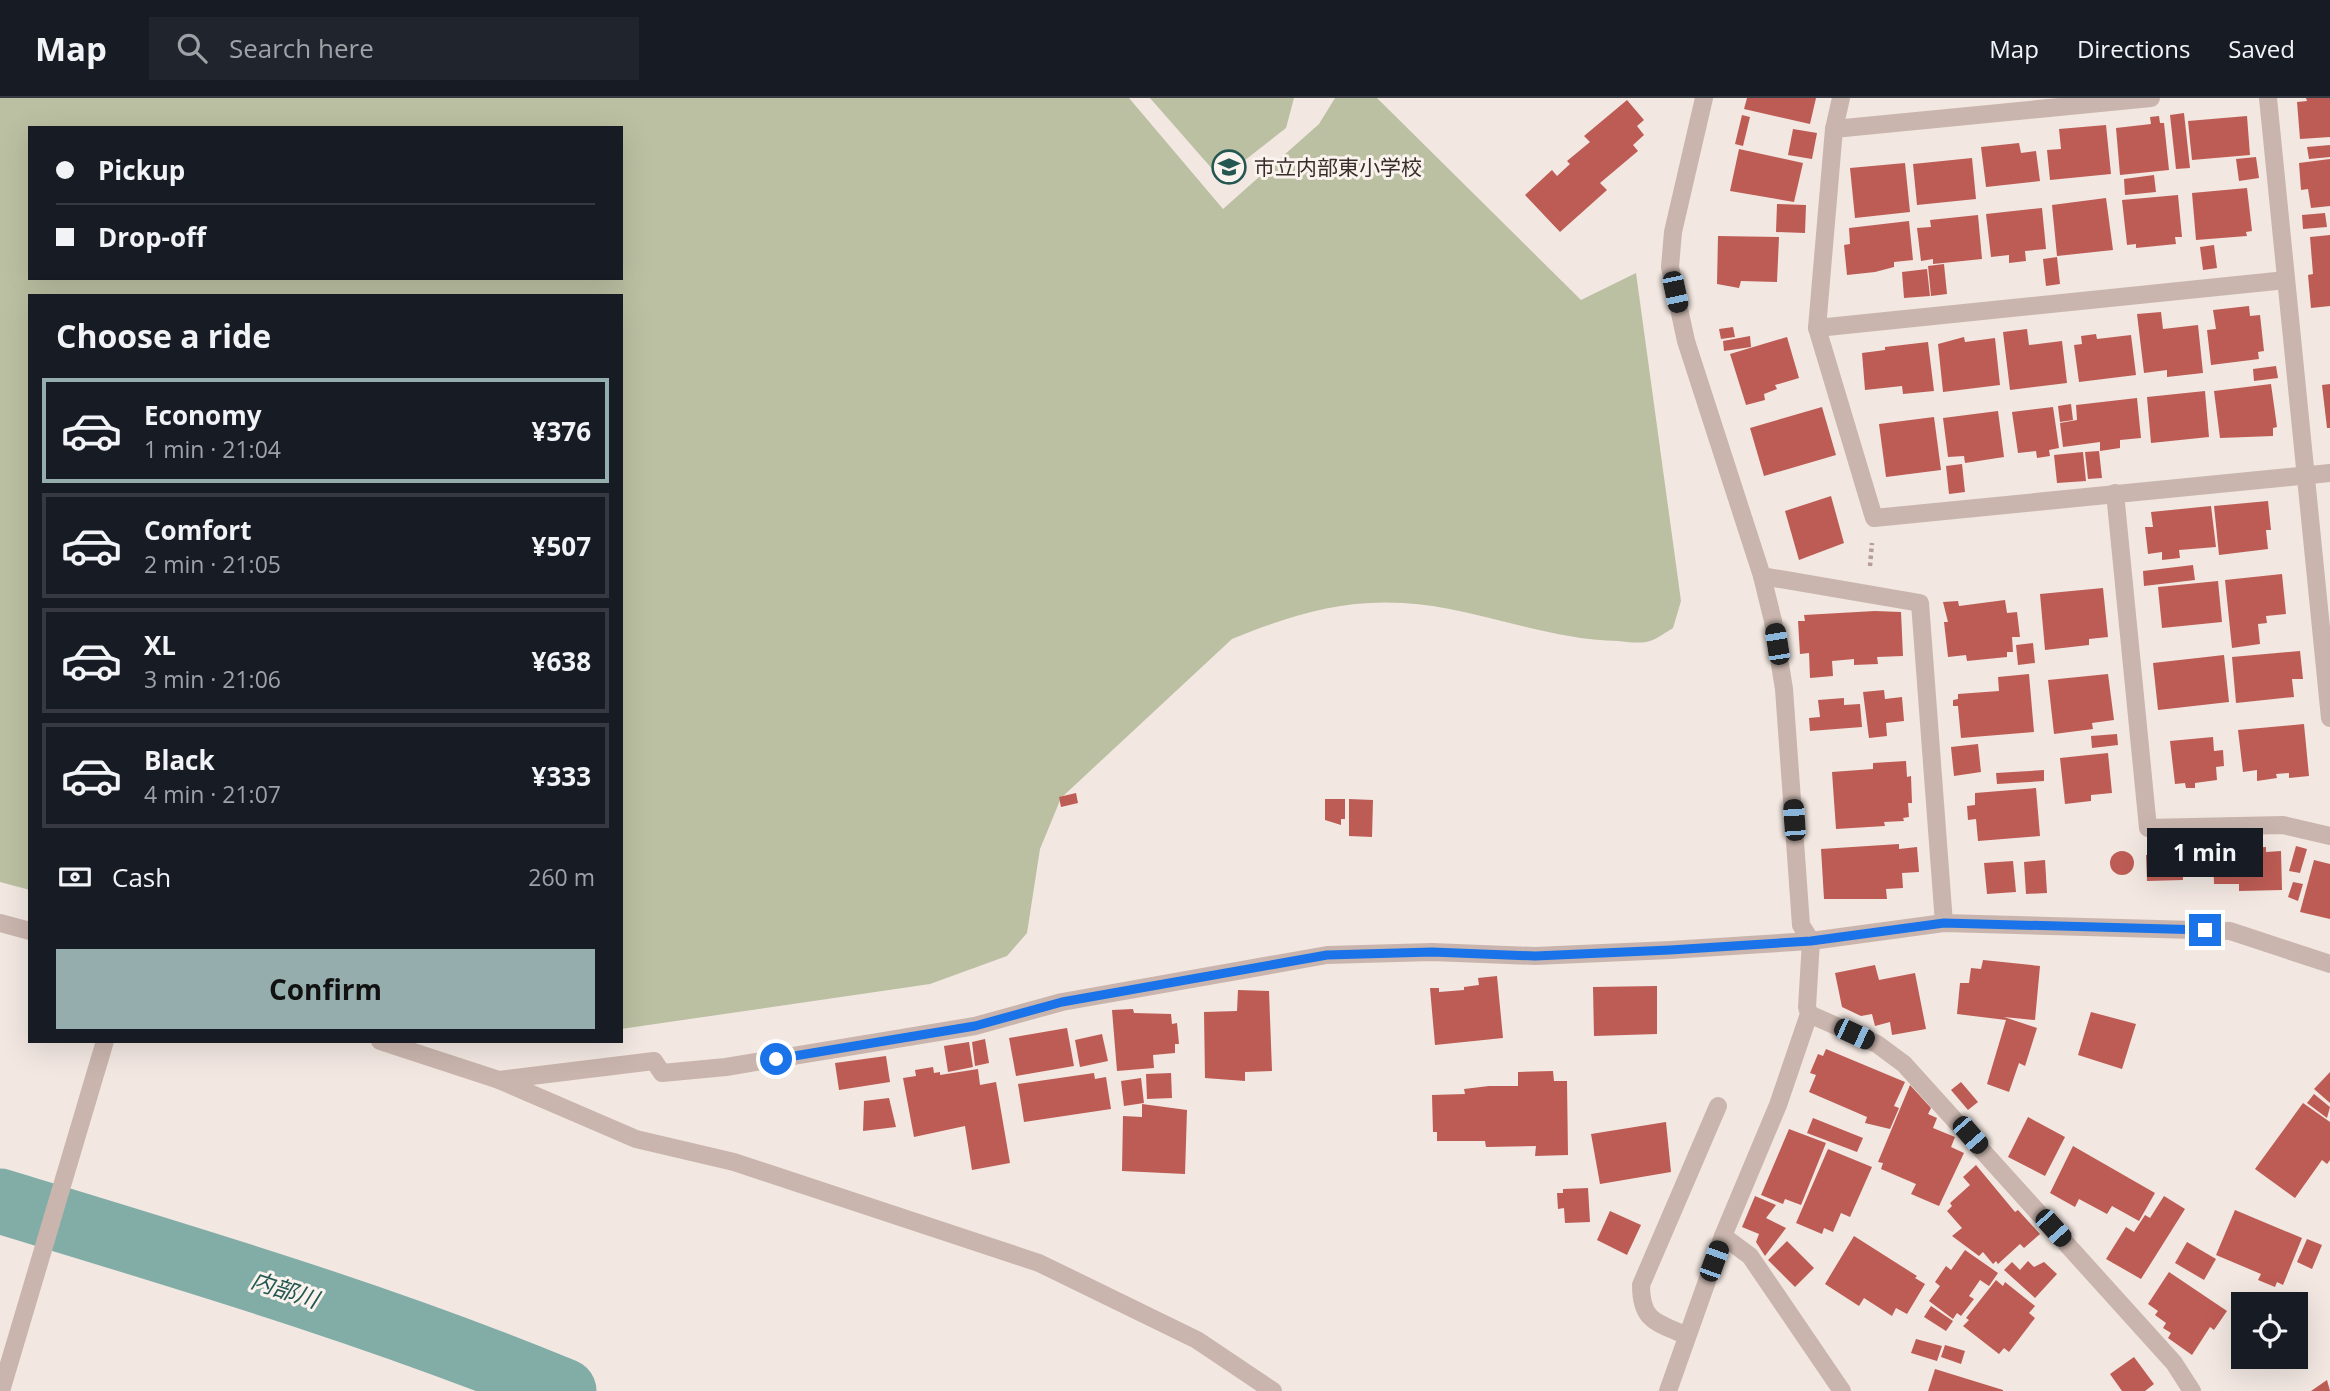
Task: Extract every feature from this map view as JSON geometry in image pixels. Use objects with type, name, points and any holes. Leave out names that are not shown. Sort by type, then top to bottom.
[{"type":"street","points":[[1668,1391],[1723,1237],[1778,1105],[1809,1014],[1807,1007],[1811,941],[1801,925],[1784,689],[1773,621],[1762,576],[1686,341],[1670,267],[1673,232],[1704,98]]},
{"type":"street","points":[[1841,98],[1834,129],[1817,328],[1874,518],[2330,473]]},
{"type":"street","points":[[1834,129],[2151,98]]},
{"type":"street","points":[[2268,98],[2330,718]]},
{"type":"street","points":[[1817,328],[2286,280]]},
{"type":"street","points":[[2115,493],[2148,828],[2283,825],[2330,836]]},
{"type":"street","points":[[1762,576],[1920,603],[1944,923]]},
{"type":"street","points":[[0,923],[28,930]]},
{"type":"street","points":[[499,1080],[654,1061],[662,1073],[726,1067],[975,1026],[1062,1002],[1327,955],[1432,952],[1535,956],[1811,941],[1944,923],[2230,931],[2330,964]]},
{"type":"street","points":[[1809,1014],[1877,1044],[1904,1063],[2174,1363],[2192,1391]]},
{"type":"street","points":[[1,1391],[104,1043]]},
{"type":"street","points":[[386,1043],[499,1080],[636,1139],[734,1162],[1039,1263],[1197,1340],[1273,1391]]},
{"type":"street","points":[[1687,1336],[1650,1319],[1641,1306],[1641,1284],[1718,1106]]},
{"type":"street","points":[[1723,1237],[1750,1256],[1842,1391]]},
{"type":"path","points":[[1867,594],[1874,518]]},
{"type":"green space","points":[[0,98],[1129,98],[1223,209],[1319,124],[1335,98],[1377,98],[1581,300],[1636,273],[1681,601],[1673,628],[1646,642],[1591,639],[1537,630],[1457,610],[1380,602],[1295,616],[1232,639],[1061,798],[1040,849],[1027,933],[1007,956],[930,984],[623,1029],[623,294],[28,294],[28,889],[0,882]]},
{"type":"green space","points":[[1150,98],[1294,98],[1286,128],[1221,179]]},
{"type":"building","points":[[1747,98],[1816,98],[1810,124],[1744,109]]},
{"type":"building","points":[[2306,98],[2330,98],[2330,137],[2300,139],[2297,102],[2307,101]]},
{"type":"building","points":[[1627,100],[1644,120],[1637,126],[1644,135],[1633,145],[1638,151],[1600,183],[1607,190],[1560,232],[1525,195],[1552,170],[1557,176],[1570,164],[1567,161],[1590,142],[1584,136]]},
{"type":"building","points":[[2184,113],[2190,168],[2176,169],[2170,115]]},
{"type":"building","points":[[1742,115],[1750,117],[1743,146],[1735,144]]},
{"type":"building","points":[[2159,116],[2160,123],[2164,123],[2169,170],[2120,175],[2116,128],[2151,124],[2150,117]]},
{"type":"building","points":[[2247,116],[2250,155],[2192,160],[2188,121]]},
{"type":"building","points":[[2106,125],[2111,174],[2050,180],[2047,150],[2061,149],[2059,129]]},
{"type":"building","points":[[1793,129],[1817,133],[1812,159],[1788,155]]},
{"type":"building","points":[[2019,143],[2021,153],[2036,151],[2040,181],[1986,187],[1981,147]]},
{"type":"building","points":[[2330,145],[2330,157],[2309,159],[2307,147]]},
{"type":"building","points":[[1739,149],[1803,163],[1794,202],[1730,191]]},
{"type":"building","points":[[2256,157],[2259,178],[2239,181],[2236,159]]},
{"type":"building","points":[[1972,158],[1976,199],[1917,205],[1913,164]]},
{"type":"building","points":[[2330,159],[2330,206],[2311,208],[2308,189],[2301,190],[2299,163]]},
{"type":"building","points":[[1905,163],[1910,212],[1855,218],[1850,168]]},
{"type":"building","points":[[2154,175],[2156,192],[2125,195],[2124,179]]},
{"type":"building","points":[[2247,188],[2252,231],[2246,232],[2247,236],[2196,240],[2192,193]]},
{"type":"building","points":[[2178,195],[2182,237],[2175,237],[2176,244],[2136,248],[2136,244],[2127,245],[2122,200]]},
{"type":"building","points":[[2106,198],[2113,250],[2057,256],[2052,205]]},
{"type":"building","points":[[1777,204],[1806,205],[1805,233],[1776,232]]},
{"type":"building","points":[[2042,208],[2046,249],[2025,251],[2026,261],[2009,263],[2009,255],[1991,257],[1986,214]]},
{"type":"building","points":[[2325,213],[2327,227],[2303,229],[2302,215]]},
{"type":"building","points":[[1978,215],[1982,259],[1933,264],[1933,259],[1921,261],[1917,228],[1931,227],[1930,220]]},
{"type":"building","points":[[1909,221],[1913,260],[1894,262],[1894,267],[1875,272],[1847,275],[1844,245],[1850,244],[1849,228]]},
{"type":"building","points":[[2330,235],[2330,306],[2311,308],[2308,275],[2313,274],[2310,237]]},
{"type":"building","points":[[1718,236],[1779,237],[1777,282],[1741,281],[1739,288],[1717,284]]},
{"type":"building","points":[[2214,245],[2217,268],[2203,270],[2200,247]]},
{"type":"building","points":[[2057,257],[2060,284],[2046,286],[2043,259]]},
{"type":"building","points":[[1944,264],[1947,294],[1931,296],[1928,266]]},
{"type":"building","points":[[1927,269],[1930,296],[1904,298],[1902,272]]},
{"type":"building","points":[[2249,306],[2250,316],[2260,315],[2264,351],[2258,352],[2259,359],[2211,365],[2207,330],[2216,329],[2213,310]]},
{"type":"building","points":[[2161,312],[2163,329],[2198,325],[2203,373],[2167,377],[2167,370],[2144,373],[2137,314]]},
{"type":"building","points":[[1733,327],[1735,337],[1721,339],[1719,329]]},
{"type":"building","points":[[2027,329],[2029,345],[2062,341],[2067,383],[2010,390],[2003,332]]},
{"type":"building","points":[[2096,334],[2097,339],[2131,335],[2136,375],[2079,382],[2074,345],[2082,344],[2081,336]]},
{"type":"building","points":[[1750,336],[1751,347],[1724,351],[1723,341]]},
{"type":"building","points":[[1787,337],[1799,378],[1775,385],[1777,389],[1764,394],[1765,400],[1746,405],[1730,354]]},
{"type":"building","points":[[1964,337],[1965,342],[1995,338],[2000,385],[1943,392],[1938,344]]},
{"type":"building","points":[[1928,342],[1934,391],[1903,394],[1902,386],[1865,390],[1862,353],[1885,350],[1885,347]]},
{"type":"building","points":[[2276,366],[2278,378],[2254,381],[2253,369]]},
{"type":"building","points":[[2271,384],[2277,427],[2273,428],[2273,436],[2220,438],[2214,391]]},
{"type":"building","points":[[2330,384],[2330,428],[2327,428],[2322,385]]},
{"type":"building","points":[[2205,391],[2209,437],[2151,443],[2147,397]]},
{"type":"building","points":[[2137,398],[2141,438],[2120,440],[2120,448],[2100,451],[2100,442],[2063,447],[2060,423],[2077,420],[2076,405]]},
{"type":"building","points":[[2071,404],[2073,420],[2060,422],[2058,406]]},
{"type":"building","points":[[1822,407],[1836,455],[1764,476],[1750,428]]},
{"type":"building","points":[[2053,407],[2059,448],[2049,450],[2050,456],[2037,458],[2036,451],[2018,453],[2012,412]]},
{"type":"building","points":[[1998,411],[2004,457],[1965,463],[1964,456],[1948,457],[1943,418]]},
{"type":"building","points":[[1934,417],[1941,470],[1886,477],[1879,424]]},
{"type":"building","points":[[2099,451],[2102,478],[2088,479],[2085,452]]},
{"type":"building","points":[[2083,452],[2086,481],[2057,483],[2054,455]]},
{"type":"building","points":[[1962,464],[1965,492],[1949,494],[1946,466]]},
{"type":"building","points":[[1831,496],[1844,543],[1799,560],[1785,511]]},
{"type":"building","points":[[2268,501],[2271,530],[2266,530],[2268,549],[2219,555],[2214,506]]},
{"type":"building","points":[[2211,506],[2216,547],[2179,550],[2180,558],[2162,560],[2162,552],[2148,554],[2145,527],[2153,527],[2151,512]]},
{"type":"building","points":[[2193,565],[2195,580],[2144,586],[2143,571]]},
{"type":"building","points":[[2282,574],[2286,614],[2266,616],[2267,623],[2258,624],[2260,644],[2232,648],[2225,580]]},
{"type":"building","points":[[2218,581],[2222,622],[2162,628],[2158,587]]},
{"type":"building","points":[[2103,588],[2108,637],[2089,639],[2089,645],[2045,650],[2040,594]]},
{"type":"building","points":[[2005,600],[2007,613],[2017,612],[2020,637],[2012,637],[2013,652],[2007,652],[2007,657],[1967,661],[1966,655],[1948,657],[1944,622],[1948,622],[1943,602],[1958,601],[1959,606]]},
{"type":"building","points":[[1901,612],[1903,656],[1877,657],[1878,664],[1854,665],[1854,659],[1832,661],[1833,676],[1810,678],[1809,653],[1800,654],[1798,621],[1805,621],[1804,615]]},
{"type":"building","points":[[2033,643],[2035,663],[2018,665],[2016,645]]},
{"type":"building","points":[[2300,651],[2303,679],[2292,679],[2294,697],[2236,703],[2232,657]]},
{"type":"building","points":[[2224,655],[2229,702],[2158,710],[2153,663]]},
{"type":"building","points":[[2029,674],[2034,732],[1961,738],[1958,706],[1953,706],[1953,700],[1958,699],[1958,694],[1999,691],[1998,677]]},
{"type":"building","points":[[2108,674],[2114,720],[2092,723],[2093,729],[2054,734],[2048,680]]},
{"type":"building","points":[[1884,690],[1885,699],[1902,697],[1904,721],[1886,723],[1887,736],[1869,738],[1863,692]]},
{"type":"building","points":[[1844,698],[1844,705],[1860,704],[1862,727],[1810,731],[1809,718],[1820,717],[1818,700]]},
{"type":"building","points":[[2304,724],[2309,776],[2289,778],[2289,773],[2276,774],[2277,778],[2257,781],[2257,770],[2243,772],[2238,730]]},
{"type":"building","points":[[2117,734],[2118,745],[2092,748],[2091,736]]},
{"type":"building","points":[[2213,737],[2214,751],[2223,750],[2224,766],[2216,767],[2217,780],[2195,783],[2195,788],[2186,788],[2185,783],[2175,784],[2170,741]]},
{"type":"building","points":[[1978,744],[1981,772],[1954,776],[1951,747]]},
{"type":"building","points":[[2108,753],[2112,793],[2091,795],[2091,801],[2065,804],[2060,758]]},
{"type":"building","points":[[1906,761],[1907,777],[1911,776],[1912,803],[1908,803],[1909,817],[1903,818],[1904,821],[1884,822],[1885,826],[1836,829],[1832,772],[1873,769],[1873,763]]},
{"type":"building","points":[[2044,770],[2044,781],[1997,784],[1996,773]]},
{"type":"building","points":[[2036,788],[2040,836],[1978,841],[1976,819],[1968,820],[1967,806],[1975,805],[1975,793]]},
{"type":"building","points":[[1076,793],[1078,803],[1061,807],[1059,797]]},
{"type":"building","points":[[1325,799],[1345,799],[1345,819],[1341,819],[1341,825],[1325,820]]},
{"type":"building","points":[[1349,799],[1373,800],[1372,837],[1349,836]]},
{"type":"building","points":[[1899,844],[1899,849],[1917,847],[1919,872],[1902,873],[1903,888],[1886,889],[1887,899],[1824,899],[1821,849]]},
{"type":"building","points":[[2296,846],[2307,849],[2300,873],[2289,871]]},
{"type":"building","points":[[2266,847],[2266,852],[2281,851],[2282,890],[2239,891],[2239,884],[2214,884],[2213,850]]},
{"type":"building","points":[[2122,851],[2133,858],[2134,863],[2127,874],[2122,875],[2111,868],[2110,863],[2117,852]]},
{"type":"building","points":[[2182,853],[2183,880],[2147,881],[2146,855]]},
{"type":"building","points":[[2045,860],[2047,893],[2026,894],[2024,862]]},
{"type":"building","points":[[2314,860],[2330,864],[2330,919],[2300,912]]},
{"type":"building","points":[[2013,861],[2016,892],[1987,894],[1984,863]]},
{"type":"building","points":[[2293,882],[2303,884],[2298,901],[2288,897]]},
{"type":"building","points":[[1983,960],[2040,966],[2035,1020],[2004,1017],[2037,1028],[2025,1066],[2019,1063],[2009,1092],[1987,1084],[2006,1020],[1957,1014],[1960,983],[1969,983],[1971,968],[1981,969]]},
{"type":"building","points":[[1875,965],[1879,980],[1915,973],[1926,1029],[1892,1035],[1890,1022],[1875,1026],[1872,1014],[1861,1016],[1842,1007],[1835,973]]},
{"type":"building","points":[[1497,976],[1503,1038],[1435,1045],[1430,988],[1439,988],[1439,992],[1464,990],[1464,987],[1479,985],[1478,978]]},
{"type":"building","points":[[1657,986],[1657,1034],[1594,1036],[1593,987]]},
{"type":"building","points":[[1238,990],[1269,991],[1272,1071],[1245,1072],[1245,1081],[1205,1078],[1204,1012],[1237,1011]]},
{"type":"building","points":[[1133,1009],[1134,1013],[1171,1014],[1172,1024],[1177,1023],[1179,1044],[1175,1044],[1175,1053],[1153,1055],[1154,1068],[1117,1071],[1112,1010]]},
{"type":"building","points":[[2091,1012],[2136,1024],[2122,1069],[2078,1055]]},
{"type":"building","points":[[1067,1028],[1074,1066],[1016,1076],[1009,1038]]},
{"type":"building","points":[[1102,1034],[1108,1061],[1080,1067],[1075,1040]]},
{"type":"building","points":[[985,1039],[989,1063],[975,1066],[972,1042]]},
{"type":"building","points":[[969,1042],[973,1067],[948,1072],[944,1046]]},
{"type":"building","points":[[1826,1049],[1905,1082],[1894,1106],[1899,1108],[1890,1129],[1865,1123],[1867,1117],[1809,1092],[1816,1075],[1810,1073],[1818,1054],[1823,1056]]},
{"type":"building","points":[[886,1056],[890,1082],[839,1090],[835,1063]]},
{"type":"building","points":[[933,1067],[934,1073],[940,1072],[940,1075],[978,1069],[980,1085],[996,1082],[1010,1163],[972,1170],[965,1126],[914,1137],[903,1078],[916,1076],[915,1070]]},
{"type":"building","points":[[1553,1071],[1554,1081],[1567,1081],[1568,1155],[1535,1156],[1536,1146],[1486,1147],[1485,1141],[1437,1141],[1437,1132],[1433,1132],[1432,1095],[1465,1094],[1464,1089],[1489,1086],[1518,1086],[1518,1072]]},
{"type":"building","points":[[2330,1072],[2330,1103],[2314,1089]]},
{"type":"building","points":[[1094,1073],[1095,1079],[1106,1077],[1111,1109],[1024,1122],[1018,1084]]},
{"type":"building","points":[[1171,1073],[1172,1098],[1147,1099],[1146,1074]]},
{"type":"building","points":[[1141,1078],[1144,1103],[1124,1106],[1121,1081]]},
{"type":"building","points":[[1961,1082],[1978,1102],[1968,1110],[1951,1090]]},
{"type":"building","points":[[1910,1085],[1931,1108],[1928,1114],[1937,1118],[1933,1128],[1955,1137],[1951,1147],[1964,1153],[1939,1206],[1911,1194],[1916,1184],[1881,1169],[1883,1163],[1878,1162]]},
{"type":"building","points":[[2314,1094],[2330,1107],[2327,1118],[2307,1103]]},
{"type":"building","points":[[889,1098],[896,1127],[863,1131],[864,1101]]},
{"type":"building","points":[[2303,1103],[2330,1122],[2330,1160],[2327,1164],[2322,1160],[2295,1198],[2255,1169]]},
{"type":"building","points":[[1142,1104],[1187,1110],[1185,1174],[1122,1171],[1123,1116],[1142,1117]]},
{"type":"building","points":[[2028,1117],[2065,1137],[2045,1176],[2008,1157]]},
{"type":"building","points":[[1813,1118],[1863,1138],[1857,1152],[1807,1133]]},
{"type":"building","points":[[1666,1122],[1671,1172],[1600,1184],[1591,1134]]},
{"type":"building","points":[[1789,1129],[1826,1143],[1801,1205],[1785,1199],[1783,1204],[1761,1195]]},
{"type":"building","points":[[2073,1146],[2155,1193],[2139,1221],[2112,1206],[2107,1214],[2079,1199],[2075,1207],[2050,1193]]},
{"type":"building","points":[[1828,1149],[1872,1167],[1850,1217],[1841,1213],[1833,1232],[1824,1228],[1822,1234],[1796,1223]]},
{"type":"building","points":[[1976,1165],[2015,1212],[2018,1210],[2040,1234],[2024,1248],[2020,1244],[1998,1264],[1996,1261],[1993,1264],[1983,1252],[1979,1256],[1952,1236],[1962,1228],[1947,1211],[1952,1206],[1950,1203],[1970,1185],[1963,1177]]},
{"type":"building","points":[[1588,1188],[1590,1222],[1565,1223],[1564,1208],[1558,1209],[1557,1193],[1563,1193],[1563,1189]]},
{"type":"building","points":[[1755,1196],[1776,1205],[1766,1218],[1786,1228],[1765,1256],[1756,1242],[1759,1234],[1742,1227]]},
{"type":"building","points":[[2164,1196],[2185,1209],[2141,1279],[2106,1259],[2126,1227],[2134,1232],[2145,1215],[2150,1218]]},
{"type":"building","points":[[2235,1210],[2302,1238],[2283,1285],[2277,1282],[2275,1287],[2258,1280],[2261,1274],[2216,1255]]},
{"type":"building","points":[[1610,1211],[1641,1225],[1627,1255],[1597,1240]]},
{"type":"building","points":[[1854,1236],[1917,1276],[1915,1278],[1925,1284],[1907,1314],[1896,1308],[1892,1316],[1864,1298],[1859,1306],[1825,1284]]},
{"type":"building","points":[[2307,1239],[2322,1245],[2312,1269],[2297,1262]]},
{"type":"building","points":[[1787,1241],[1814,1268],[1795,1287],[1768,1260]]},
{"type":"building","points":[[2187,1242],[2216,1259],[2204,1280],[2175,1263]]},
{"type":"building","points":[[1965,1250],[1998,1273],[1989,1286],[1980,1280],[1969,1296],[1974,1299],[1961,1316],[1957,1313],[1953,1319],[1929,1301],[1940,1286],[1935,1282],[1946,1266],[1951,1270]]},
{"type":"building","points":[[2028,1261],[2034,1267],[2044,1262],[2057,1274],[2035,1298],[2004,1270],[2012,1262],[2020,1270]]},
{"type":"building","points":[[2169,1272],[2227,1311],[2214,1330],[2210,1327],[2192,1355],[2168,1338],[2171,1333],[2163,1328],[2166,1323],[2155,1315],[2158,1311],[2148,1304]]},
{"type":"building","points":[[1996,1280],[2003,1286],[2005,1282],[2035,1306],[2029,1313],[2035,1318],[2009,1352],[2004,1348],[1999,1354],[1963,1326],[1969,1320],[1966,1318]]},
{"type":"building","points":[[1931,1306],[1953,1321],[1946,1331],[1924,1317]]},
{"type":"building","points":[[1916,1339],[1942,1346],[1937,1361],[1911,1353]]},
{"type":"building","points":[[1945,1345],[1965,1351],[1961,1364],[1941,1357]]},
{"type":"building","points":[[2134,1357],[2154,1384],[2145,1391],[2122,1391],[2110,1374]]},
{"type":"building","points":[[1935,1369],[2003,1390],[2003,1391],[1928,1391]]},
{"type":"building","points":[[2327,1380],[2330,1391],[2311,1391]]},
{"type":"waterway","name":"内部川","points":[[0,1201],[355,1313],[495,1363],[564,1391]]},
{"type":"place","name":"市立内部東小学校","points":[[1229,167]]},
{"type":"route","points":[[776,1059],[975,1026],[1062,1002],[1327,955],[1432,952],[1535,956],[1670,950],[1811,941],[1944,923],[2205,930]]}]
